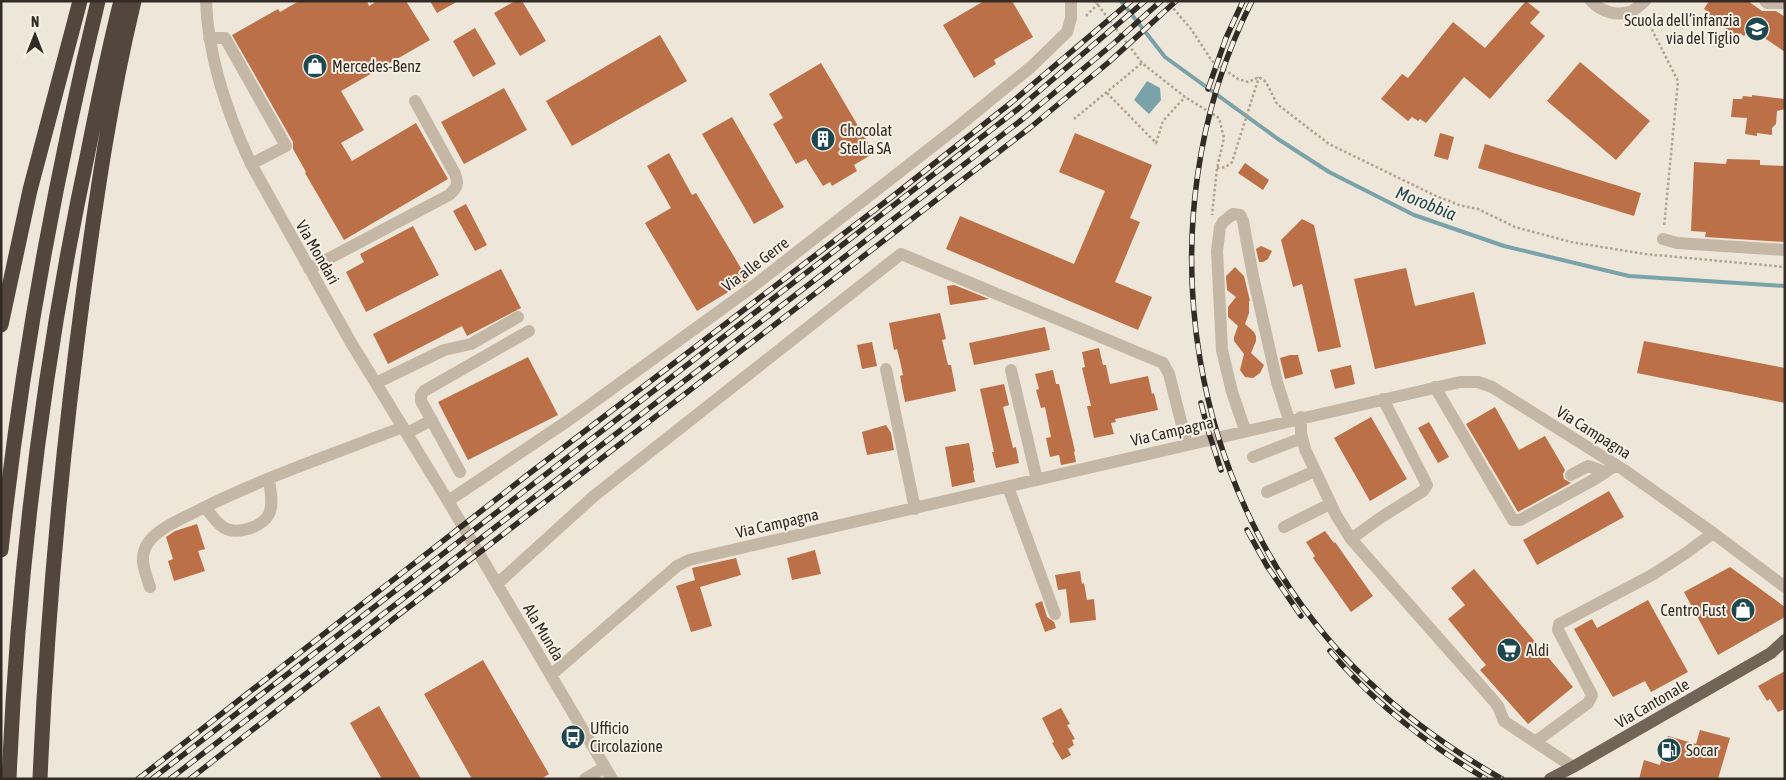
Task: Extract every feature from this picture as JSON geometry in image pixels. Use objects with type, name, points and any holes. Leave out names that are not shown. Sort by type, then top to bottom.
[{"type":"highway","points":[[1,325],[28,200],[80,1]]},
{"type":"highway","points":[[1,550],[19,402],[41,265],[67,133],[98,1]]},
{"type":"highway","points":[[8,779],[21,590],[37,446],[51,348],[76,208],[121,1]]},
{"type":"highway","points":[[40,779],[53,560],[72,373],[102,162],[134,1]]},
{"type":"main road","name":"Via Cantonale","points":[[1550,779],[1771,653],[1785,640]]},
{"type":"main road","name":"Via Cantonale","points":[[1771,653],[1785,650]]},
{"type":"street","name":"Via Mondari","points":[[206,1],[210,38],[220,85],[238,135],[251,164],[309,269],[448,501]]},
{"type":"street","name":"Via alle Gerre","points":[[448,501],[569,420],[747,291],[960,125],[1031,67],[1067,32],[1071,18],[1071,1]]},
{"type":"street","points":[[1592,1],[1604,12],[1619,13],[1632,11],[1642,3]]},
{"type":"street","points":[[1765,1],[1767,3],[1785,3]]},
{"type":"street","points":[[210,38],[225,38],[286,146],[251,164]]},
{"type":"street","points":[[309,269],[449,195],[457,188],[458,180],[414,101]]},
{"type":"street","points":[[1245,430],[1232,392],[1222,350],[1217,251],[1220,227],[1225,219],[1233,214],[1240,215],[1243,221],[1253,276],[1277,382],[1295,419],[1330,504],[1351,539],[1494,700],[1504,721],[1573,767]]},
{"type":"street","points":[[1663,239],[1677,243],[1785,250]]},
{"type":"street","points":[[497,584],[594,496],[901,254],[1163,363],[1169,374],[1187,445]]},
{"type":"street","points":[[376,383],[444,350],[472,344],[518,317]]},
{"type":"street","points":[[460,472],[420,398],[424,391],[529,331]]},
{"type":"street","points":[[886,369],[916,509]]},
{"type":"street","points":[[1011,370],[1036,480]]},
{"type":"street","name":"Via Campagna","points":[[551,675],[682,562],[916,509],[1245,430],[1460,382],[1478,382],[1492,387],[1611,469],[1713,533],[1783,582]]},
{"type":"street","points":[[1435,387],[1513,520],[1520,520],[1611,469]]},
{"type":"street","points":[[1351,539],[1423,491],[1427,485],[1383,399]]},
{"type":"street","points":[[150,587],[142,564],[144,553],[148,542],[169,525],[228,495],[432,420]]},
{"type":"street","points":[[1253,457],[1302,438]]},
{"type":"street","points":[[1570,475],[1588,466],[1611,469]]},
{"type":"street","points":[[1267,492],[1315,471]]},
{"type":"street","points":[[205,507],[224,528],[235,530],[250,529],[263,522],[269,514],[272,502],[269,479]]},
{"type":"street","points":[[1008,487],[1055,614]]},
{"type":"street","name":"Ala Munda","points":[[448,501],[612,779]]},
{"type":"street","points":[[1284,527],[1330,504]]},
{"type":"street","points":[[1535,742],[1588,703],[1592,695],[1558,630],[1559,624],[1652,575],[1713,533]]},
{"type":"street","points":[[584,779],[605,767]]},
{"type":"path","points":[[1095,1],[1142,63],[1186,97],[1219,118],[1224,138],[1216,168],[1212,224]]},
{"type":"path","points":[[1086,16],[1101,1]]},
{"type":"path","points":[[1167,1],[1191,29],[1212,61],[1238,79],[1248,82],[1258,79],[1266,82],[1277,104],[1329,144],[1436,196],[1459,205],[1478,209],[1515,228],[1589,246],[1662,256],[1785,267]]},
{"type":"path","points":[[1642,3],[1678,81],[1662,256]]},
{"type":"path","points":[[1074,118],[1108,93],[1142,63]]},
{"type":"path","points":[[1216,168],[1226,167],[1232,162],[1258,79]]},
{"type":"path","points":[[1108,93],[1156,143],[1163,121],[1186,97]]},
{"type":"water","points":[[1147,81],[1160,88],[1161,100],[1149,114],[1134,100]]},
{"type":"building","name":"Mercedes-Benz","points":[[299,1],[367,1],[369,6],[377,1],[406,1],[430,40],[341,91],[364,130],[341,143],[352,161],[416,123],[448,179],[344,240],[305,173],[293,149],[293,142],[232,35],[278,9],[280,12]]},
{"type":"building","points":[[430,1],[458,1],[437,13]]},
{"type":"building","points":[[515,1],[522,1],[546,41],[520,56],[494,13]]},
{"type":"building","points":[[984,1],[1012,1],[1033,37],[994,60],[996,64],[974,78],[943,25]]},
{"type":"building","points":[[1526,1],[1540,12],[1530,23],[1545,36],[1490,99],[1464,77],[1426,123],[1412,117],[1408,121],[1381,99],[1402,74],[1408,78],[1453,22],[1485,48]]},
{"type":"building","name":"Scuola dell’infanzia via del Tiglio","points":[[1709,1],[1748,1],[1762,11],[1776,11],[1785,17],[1785,52],[1763,37],[1761,40],[1748,31],[1744,36],[1740,33],[1738,36],[1708,17],[1710,13],[1704,9]]},
{"type":"building","points":[[475,28],[496,64],[473,77],[453,41]]},
{"type":"building","points":[[660,35],[687,81],[572,146],[546,101]]},
{"type":"building","points":[[1580,62],[1650,121],[1616,160],[1547,101]]},
{"type":"building","name":"Chocolat Stella SA","points":[[821,63],[874,153],[854,165],[857,171],[832,186],[830,182],[823,186],[806,159],[796,164],[773,124],[783,118],[769,94]]},
{"type":"building","points":[[504,88],[527,130],[464,164],[441,122]]},
{"type":"building","points":[[1752,95],[1785,99],[1785,109],[1777,111],[1776,124],[1772,128],[1772,135],[1757,133],[1757,136],[1745,134],[1747,118],[1731,117],[1733,99],[1742,99],[1743,96],[1752,97]]},
{"type":"building","points":[[732,117],[784,207],[754,224],[702,134]]},
{"type":"building","points":[[1075,133],[1152,165],[1130,218],[1140,222],[1115,282],[1152,297],[1138,330],[946,249],[960,216],[1074,264],[1105,191],[1059,172]]},
{"type":"building","points":[[1440,133],[1454,137],[1448,160],[1434,156]]},
{"type":"building","points":[[1485,144],[1641,193],[1634,216],[1478,168]]},
{"type":"building","points":[[669,153],[692,195],[696,193],[748,280],[697,311],[645,223],[671,208],[647,166]]},
{"type":"building","points":[[1727,159],[1760,160],[1760,165],[1785,166],[1785,242],[1705,237],[1706,232],[1691,231],[1694,162],[1726,164]]},
{"type":"building","points":[[1245,163],[1269,180],[1263,190],[1238,173]]},
{"type":"building","points":[[466,204],[487,245],[475,251],[453,211]]},
{"type":"building","points":[[1302,219],[1314,225],[1341,347],[1318,352],[1302,284],[1293,287],[1281,240]]},
{"type":"building","points":[[413,226],[439,275],[366,312],[346,272],[364,262],[360,254]]},
{"type":"building","points":[[1261,246],[1272,251],[1268,259],[1259,262],[1256,249]]},
{"type":"building","points":[[1235,267],[1244,276],[1250,301],[1249,313],[1245,324],[1256,336],[1251,353],[1264,365],[1260,373],[1253,378],[1245,377],[1240,370],[1244,354],[1234,341],[1238,326],[1228,317],[1228,307],[1236,297],[1227,290],[1226,276]]},
{"type":"building","points":[[1406,268],[1415,306],[1474,292],[1486,344],[1375,369],[1354,279]]},
{"type":"building","points":[[501,269],[521,308],[467,336],[462,326],[388,364],[373,334]]},
{"type":"building","points":[[954,285],[989,299],[950,305],[947,286]]},
{"type":"building","points":[[940,313],[946,339],[942,340],[948,365],[951,365],[956,391],[905,402],[900,376],[903,375],[897,349],[894,350],[889,323]]},
{"type":"building","points":[[1045,327],[1050,350],[974,365],[969,343]]},
{"type":"building","points":[[1644,341],[1785,368],[1785,403],[1637,373]]},
{"type":"building","points":[[872,342],[877,366],[862,369],[857,345]]},
{"type":"building","points":[[1099,348],[1103,365],[1106,365],[1110,384],[1148,376],[1158,410],[1115,419],[1116,422],[1111,423],[1114,434],[1094,438],[1087,406],[1091,406],[1082,368],[1085,367],[1082,352]]},
{"type":"building","points":[[1298,355],[1303,374],[1285,379],[1280,358]]},
{"type":"building","points":[[528,357],[558,415],[468,460],[438,402]]},
{"type":"building","points":[[1351,365],[1355,384],[1335,389],[1330,370]]},
{"type":"building","points":[[1053,370],[1056,384],[1059,384],[1076,462],[1061,465],[1059,455],[1050,457],[1046,438],[1051,437],[1045,407],[1041,408],[1036,390],[1039,389],[1035,374]]},
{"type":"building","points":[[1004,384],[1009,405],[1003,407],[1013,448],[1016,447],[1019,463],[996,468],[980,389]]},
{"type":"building","points":[[1495,407],[1519,450],[1545,436],[1565,470],[1563,474],[1564,479],[1571,483],[1518,512],[1466,424]]},
{"type":"building","points":[[1371,417],[1407,479],[1370,501],[1334,438]]},
{"type":"building","points":[[1429,422],[1449,457],[1438,463],[1418,428]]},
{"type":"building","points":[[886,425],[891,433],[894,450],[867,455],[862,432]]},
{"type":"building","points":[[969,443],[975,482],[952,487],[945,447]]},
{"type":"building","points":[[1609,491],[1624,517],[1537,565],[1523,540]]},
{"type":"building","points":[[197,524],[205,549],[198,551],[205,571],[174,581],[168,561],[173,559],[166,537],[175,531]]},
{"type":"building","points":[[1325,531],[1335,542],[1373,596],[1351,612],[1313,558],[1315,556],[1306,542]]},
{"type":"building","points":[[815,550],[821,574],[792,580],[787,558]]},
{"type":"building","points":[[736,558],[741,575],[700,587],[712,626],[691,632],[676,586],[695,580],[692,568]]},
{"type":"building","points":[[1730,567],[1785,607],[1785,617],[1718,655],[1684,592]]},
{"type":"building","points":[[1474,569],[1573,687],[1528,724],[1480,670],[1486,665],[1448,619],[1465,605],[1451,588]]},
{"type":"building","points":[[1080,571],[1087,600],[1094,599],[1096,620],[1070,623],[1066,589],[1058,590],[1055,575]]},
{"type":"building","points":[[1648,600],[1688,672],[1651,692],[1645,681],[1613,697],[1574,629],[1592,619],[1597,628]]},
{"type":"building","points":[[1042,601],[1047,617],[1054,622],[1056,628],[1045,632],[1035,604]]},
{"type":"building","points":[[483,660],[549,774],[541,779],[472,779],[424,694]]},
{"type":"building","points":[[1785,671],[1785,709],[1778,712],[1770,699],[1767,701],[1758,686]]},
{"type":"building","points":[[379,706],[421,779],[382,779],[350,723]]},
{"type":"building","points":[[1061,708],[1070,724],[1067,725],[1075,739],[1072,740],[1074,745],[1068,749],[1071,755],[1062,760],[1052,743],[1054,742],[1042,718]]},
{"type":"building","points":[[1700,730],[1730,738],[1718,779],[1639,779],[1644,760],[1660,765],[1668,736],[1696,744]]},
{"type":"waterway","name":"Morobbia","points":[[1121,1],[1165,57],[1278,139],[1329,172],[1414,215],[1504,246],[1629,276],[1785,286]]},
{"type":"railway","points":[[138,779],[526,476],[893,196],[1012,102],[1131,1]]},
{"type":"railway","points":[[152,779],[1018,109],[1145,1]]},
{"type":"railway","points":[[170,779],[1024,118],[1113,44],[1161,1]]},
{"type":"railway","points":[[190,779],[401,613],[1031,127],[1109,62],[1176,1]]},
{"type":"railway","points":[[1208,89],[1226,38],[1243,1]]},
{"type":"railway","points":[[1252,1],[1217,87],[1197,176],[1192,268],[1200,359],[1222,448],[1257,533],[1306,611],[1367,680],[1399,708],[1449,746],[1502,779]]},
{"type":"railway","points":[[1201,403],[1221,470]]},
{"type":"railway","points":[[1247,530],[1267,566],[1301,616]]},
{"type":"railway","points":[[1330,651],[1365,688],[1402,721],[1443,752],[1486,779]]},
{"type":"place","name":"Scuola dell’infanzia via del Tiglio","points":[[1757,29]]},
{"type":"place","name":"Mercedes-Benz","points":[[315,66]]},
{"type":"place","name":"Chocolat Stella SA","points":[[823,139]]},
{"type":"place","name":"Centro Fust","points":[[1743,610]]},
{"type":"place","name":"Aldi","points":[[1509,650]]},
{"type":"place","name":"Ufficio Circolazione","points":[[573,737]]},
{"type":"place","name":"Socar","points":[[1669,750]]}]
